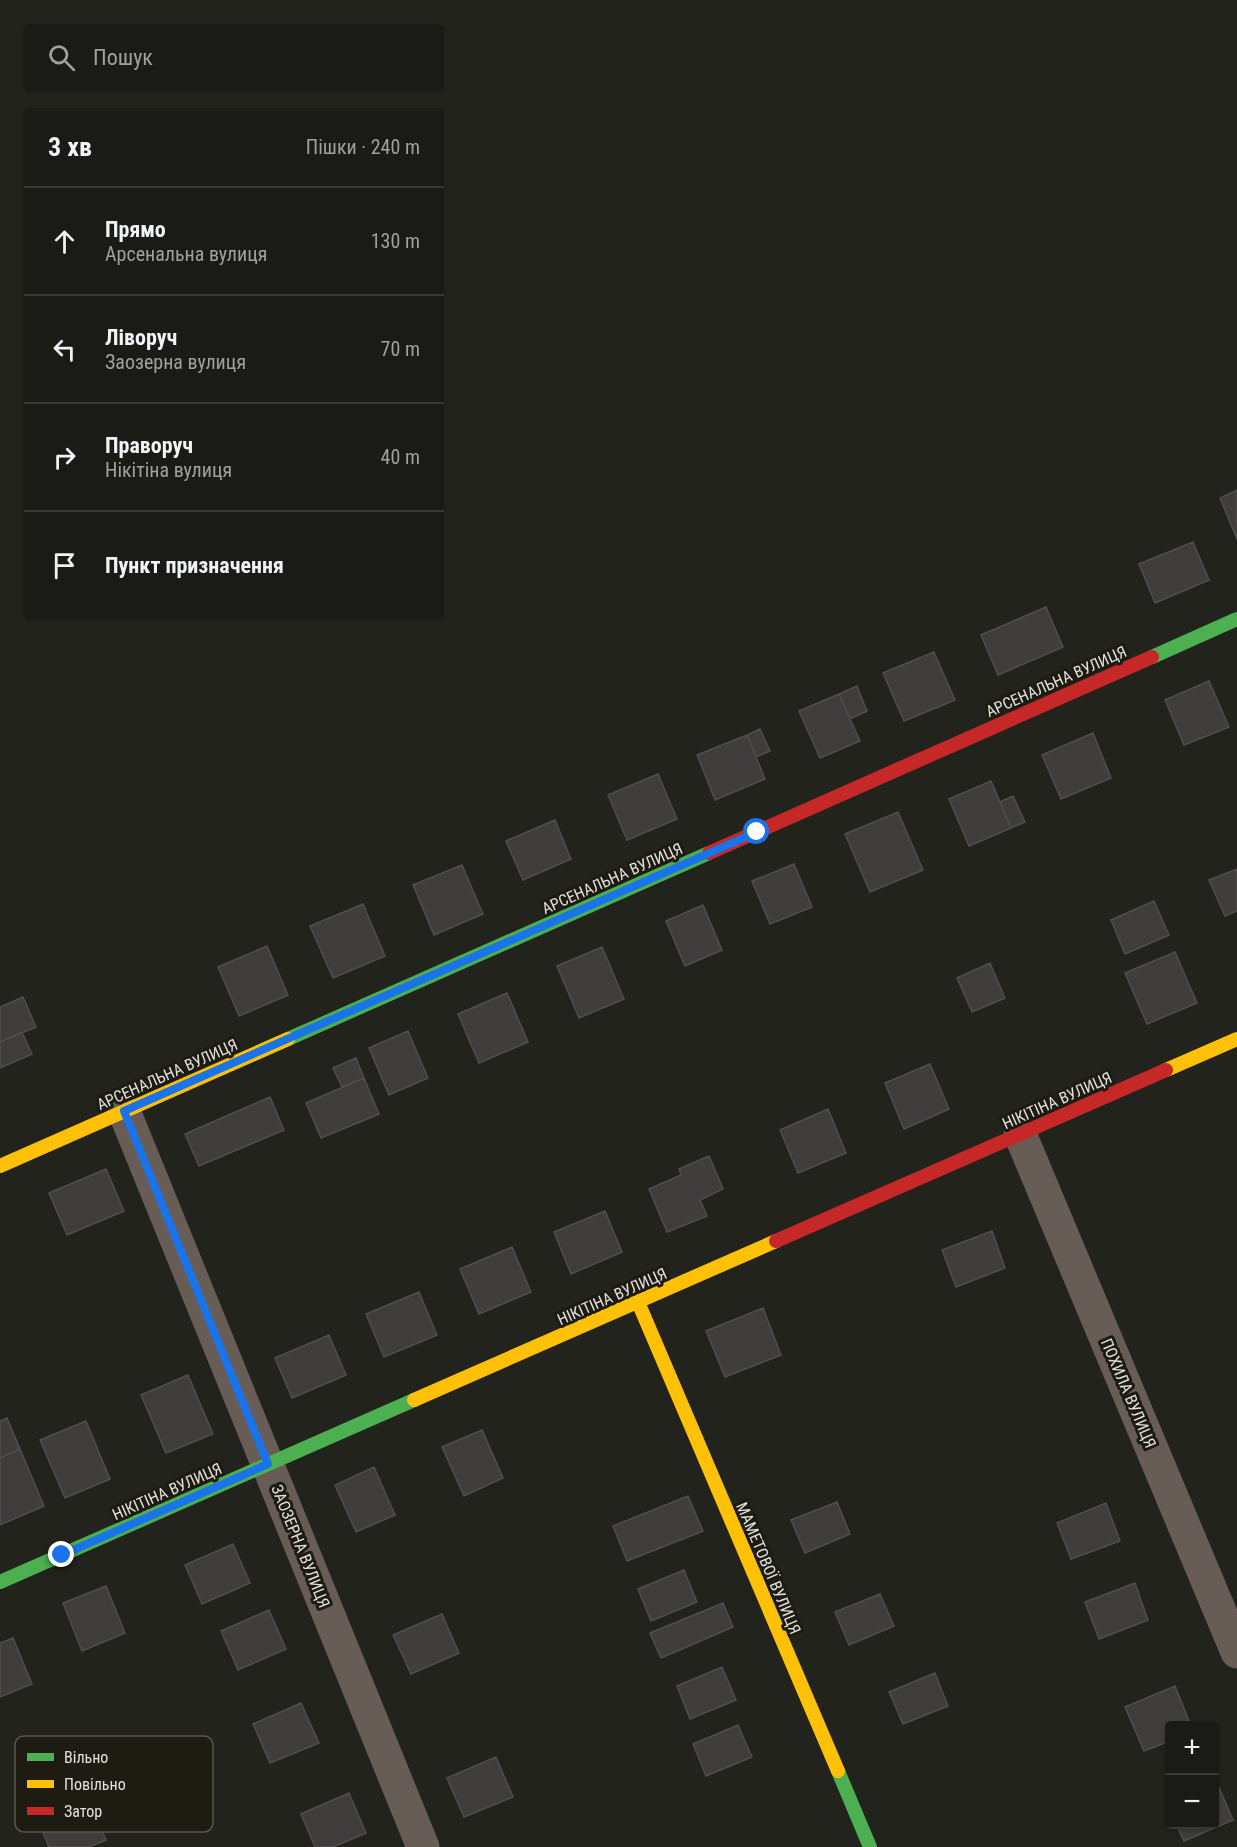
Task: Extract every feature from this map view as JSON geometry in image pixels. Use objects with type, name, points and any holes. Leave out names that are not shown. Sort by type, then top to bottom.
[{"type":"street","name":"АРСЕНАЛЬНА ВУЛИЦЯ","points":[[0,1166],[1237,620]]},
{"type":"street","name":"НІКІТІНА ВУЛИЦЯ","points":[[0,1582],[1237,1039]]},
{"type":"street","name":"ЗАОЗЕРНА ВУЛИЦЯ","points":[[124,1111],[423,1847]]},
{"type":"street","name":"ПОХИЛА ВУЛИЦЯ","points":[[1020,1134],[1237,1652]]},
{"type":"street","name":"МАМЕТОВОЇ ВУЛИЦЯ","points":[[638,1302],[870,1847]]},
{"type":"building","points":[[1237,490],[1237,539],[1220,498]]},
{"type":"building","points":[[1193,542],[1209,580],[1155,603],[1139,564]]},
{"type":"building","points":[[1046,607],[1063,647],[998,675],[981,635]]},
{"type":"building","points":[[934,652],[955,700],[904,721],[883,673]]},
{"type":"building","points":[[1209,681],[1229,727],[1184,745],[1165,700]]},
{"type":"building","points":[[857,686],[867,711],[850,719],[839,694]]},
{"type":"building","points":[[839,694],[860,741],[820,758],[799,711]]},
{"type":"building","points":[[760,729],[770,751],[756,757],[747,735]]},
{"type":"building","points":[[1093,733],[1111,778],[1061,799],[1042,755]]},
{"type":"building","points":[[747,735],[765,779],[715,800],[697,755]]},
{"type":"building","points":[[658,774],[677,819],[627,840],[608,795]]},
{"type":"building","points":[[991,781],[1011,828],[969,846],[949,799]]},
{"type":"building","points":[[1013,796],[1025,822],[1011,828],[1000,802]]},
{"type":"building","points":[[898,812],[923,870],[870,892],[845,834]]},
{"type":"building","points":[[555,820],[571,859],[523,880],[506,841]]},
{"type":"building","points":[[794,864],[812,907],[770,924],[752,881]]},
{"type":"building","points":[[462,865],[483,914],[434,935],[413,885]]},
{"type":"building","points":[[1237,869],[1237,911],[1225,916],[1209,880]]},
{"type":"building","points":[[1154,901],[1169,935],[1125,954],[1111,920]]},
{"type":"building","points":[[363,904],[385,956],[333,978],[310,926]]},
{"type":"building","points":[[703,905],[722,950],[685,966],[666,921]]},
{"type":"building","points":[[267,946],[288,995],[239,1016],[218,967]]},
{"type":"building","points":[[602,947],[624,999],[579,1018],[557,966]]},
{"type":"building","points":[[1175,952],[1197,1003],[1147,1024],[1125,973]]},
{"type":"building","points":[[990,963],[1005,998],[972,1012],[957,978]]},
{"type":"building","points":[[507,993],[528,1042],[479,1063],[458,1014]]},
{"type":"building","points":[[23,997],[36,1027],[0,1042],[0,1007]]},
{"type":"building","points":[[408,1031],[428,1078],[389,1095],[369,1048]]},
{"type":"building","points":[[22,1032],[32,1054],[0,1068],[0,1042]]},
{"type":"building","points":[[356,1058],[364,1078],[342,1087],[333,1068]]},
{"type":"building","points":[[930,1064],[949,1109],[904,1129],[885,1083]]},
{"type":"building","points":[[364,1078],[379,1114],[321,1138],[306,1103]]},
{"type":"building","points":[[270,1097],[284,1130],[199,1166],[185,1134]]},
{"type":"building","points":[[828,1109],[846,1153],[798,1173],[780,1130]]},
{"type":"building","points":[[709,1156],[723,1189],[700,1200],[707,1216],[667,1232],[649,1189],[681,1175],[679,1169]]},
{"type":"building","points":[[106,1169],[124,1211],[67,1235],[49,1193]]},
{"type":"building","points":[[605,1211],[622,1252],[571,1274],[554,1232]]},
{"type":"building","points":[[992,1231],[1005,1268],[956,1287],[942,1250]]},
{"type":"building","points":[[512,1247],[531,1292],[479,1314],[460,1269]]},
{"type":"building","points":[[419,1292],[437,1335],[384,1357],[366,1314]]},
{"type":"building","points":[[763,1308],[781,1355],[725,1377],[706,1331]]},
{"type":"building","points":[[329,1335],[346,1375],[292,1398],[275,1358]]},
{"type":"building","points":[[188,1375],[213,1434],[166,1453],[141,1395]]},
{"type":"building","points":[[7,1418],[20,1449],[0,1458],[0,1421]]},
{"type":"building","points":[[86,1421],[110,1479],[65,1498],[40,1440]]},
{"type":"building","points":[[482,1430],[503,1478],[464,1496],[442,1447]]},
{"type":"building","points":[[20,1449],[44,1506],[0,1525],[0,1458]]},
{"type":"building","points":[[374,1467],[395,1515],[356,1532],[335,1485]]},
{"type":"building","points":[[688,1496],[703,1531],[627,1561],[613,1526]]},
{"type":"building","points":[[837,1502],[850,1534],[805,1553],[791,1520]]},
{"type":"building","points":[[1106,1503],[1120,1541],[1071,1559],[1057,1523]]},
{"type":"building","points":[[233,1544],[250,1583],[202,1604],[185,1565]]},
{"type":"building","points":[[684,1570],[697,1602],[651,1621],[638,1589]]},
{"type":"building","points":[[1135,1583],[1148,1620],[1099,1639],[1085,1602]]},
{"type":"building","points":[[106,1586],[125,1633],[82,1651],[63,1603]]},
{"type":"building","points":[[880,1594],[894,1626],[849,1645],[835,1612]]},
{"type":"building","points":[[723,1603],[733,1627],[661,1658],[650,1633]]},
{"type":"building","points":[[269,1610],[286,1649],[238,1670],[221,1631]]},
{"type":"building","points":[[442,1614],[459,1653],[411,1674],[393,1635]]},
{"type":"building","points":[[13,1638],[32,1684],[0,1697],[0,1643]]},
{"type":"building","points":[[722,1667],[736,1700],[690,1719],[677,1686]]},
{"type":"building","points":[[935,1673],[948,1706],[903,1724],[889,1692]]},
{"type":"building","points":[[1175,1686],[1189,1721],[1165,1721],[1165,1743],[1144,1751],[1125,1707]]},
{"type":"building","points":[[301,1703],[319,1743],[270,1763],[253,1724]]},
{"type":"building","points":[[738,1725],[752,1757],[706,1776],[693,1744]]},
{"type":"building","points":[[496,1757],[513,1797],[464,1817],[447,1778]]},
{"type":"building","points":[[1219,1788],[1233,1820],[1219,1826]]},
{"type":"building","points":[[349,1793],[366,1833],[333,1847],[315,1847],[301,1814]]},
{"type":"building","points":[[1178,1829],[1212,1829],[1184,1841]]},
{"type":"building","points":[[43,1832],[103,1832],[106,1840],[89,1847],[49,1847]]},
{"type":"traffic: fast","points":[[1152,657],[1237,619]]},
{"type":"traffic: fast","points":[[288,1039],[709,853]]},
{"type":"traffic: fast","points":[[0,1582],[414,1400]]},
{"type":"traffic: fast","points":[[838,1771],[870,1847]]},
{"type":"traffic: slow","points":[[0,1166],[288,1039]]},
{"type":"traffic: slow","points":[[1166,1070],[1237,1039]]},
{"type":"traffic: slow","points":[[414,1400],[776,1241]]},
{"type":"traffic: slow","points":[[638,1302],[838,1771]]},
{"type":"traffic: jam","points":[[709,853],[1152,657]]},
{"type":"traffic: jam","points":[[776,1241],[1166,1070]]},
{"type":"route","points":[[62,1555],[268,1464],[124,1111],[757,832]]}]
